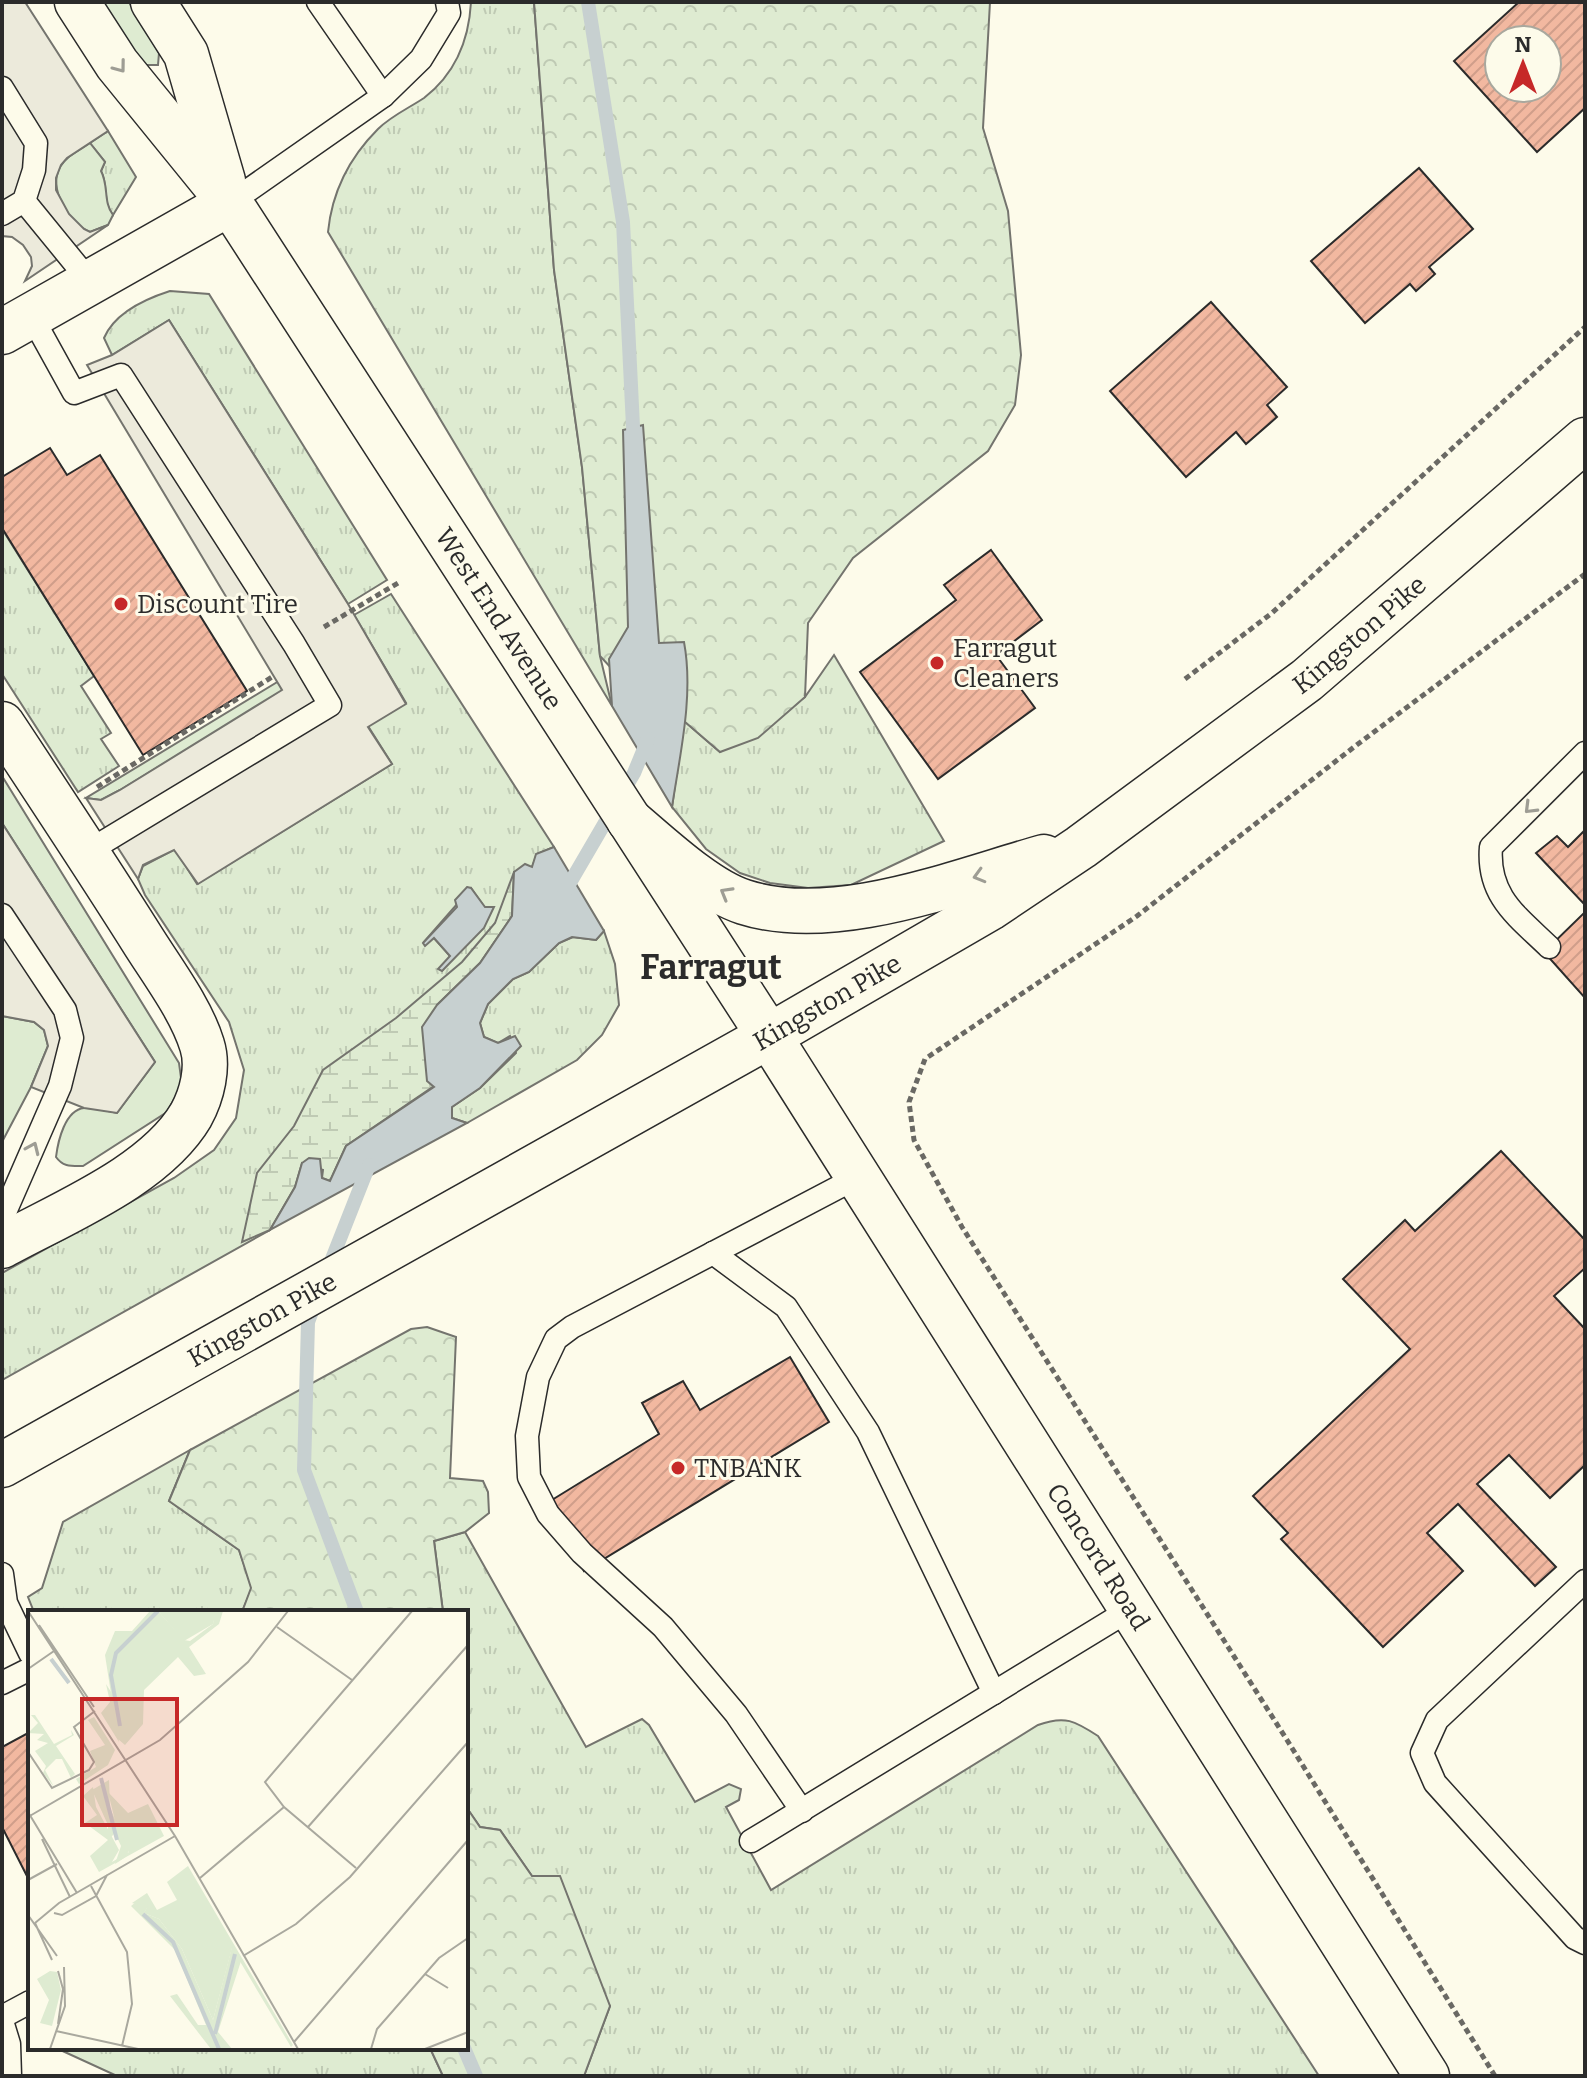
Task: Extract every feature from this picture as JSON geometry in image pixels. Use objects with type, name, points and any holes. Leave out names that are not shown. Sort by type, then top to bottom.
[{"type":"street","name":"West End Avenue","points":[[77,2],[117,64],[230,203],[769,1036]]},
{"type":"street","name":"West End Avenue","points":[[153,2],[186,54],[230,203]]},
{"type":"street","points":[[17,324],[230,203]]},
{"type":"street","name":"Kingston Pike","points":[[2,1465],[769,1036],[990,908],[1081,847],[1307,680],[1585,440]]},
{"type":"street","points":[[2,724],[181,1001],[202,1045],[205,1073],[191,1115],[161,1152],[127,1178],[2,1246]]},
{"type":"street","points":[[639,832],[697,876],[742,902],[793,912],[885,902],[1081,847]]},
{"type":"street","name":"Concord Road","points":[[769,1036],[1427,2076]]},
{"type":"lane","points":[[318,2],[383,96]]},
{"type":"lane","points":[[230,203],[383,96],[421,59],[449,13],[447,2]]},
{"type":"lane","points":[[2,88],[36,143],[34,170],[24,201],[2,214]]},
{"type":"lane","points":[[24,201],[91,283]]},
{"type":"lane","points":[[17,324],[74,393],[121,375],[330,705],[87,852]]},
{"type":"lane","points":[[1549,947],[1503,902],[1489,869],[1491,847],[1585,753]]},
{"type":"lane","points":[[2,915],[65,1010],[72,1038],[60,1086],[2,1219]]},
{"type":"lane","points":[[802,1811],[736,1714],[663,1627],[582,1553],[548,1514],[529,1477],[527,1436],[538,1377],[556,1339],[572,1327],[858,1177]]},
{"type":"lane","points":[[713,1253],[786,1307],[868,1432],[994,1693]]},
{"type":"lane","points":[[2,1574],[6,1603],[28,1649]]},
{"type":"lane","points":[[1585,1581],[1437,1720],[1422,1753],[1435,1783],[1575,1938],[1585,1943]]},
{"type":"lane","points":[[751,1841],[1131,1609]]},
{"type":"lane","points":[[2,1683],[28,1670]]},
{"type":"lane","points":[[10,2076],[9,2044],[2,2019],[28,2003]]},
{"type":"path","points":[[1185,679],[1272,613],[1585,327]]},
{"type":"path","points":[[1495,2076],[1287,1740],[962,1227],[914,1140],[909,1102],[925,1059],[1137,916],[1354,747],[1585,574]]},
{"type":"path","points":[[59,811],[272,676],[294,644],[398,583]]},
{"type":"green space","points":[[100,2],[129,2],[159,53],[158,65],[144,65]]},
{"type":"green space","points":[[471,2],[534,2],[554,270],[582,467],[600,656],[612,706],[328,232],[338,189],[350,164],[368,140],[383,124],[435,89],[452,67],[467,30]]},
{"type":"green space","points":[[534,2],[990,2],[983,128],[1008,211],[1021,355],[1015,405],[988,451],[853,558],[808,623],[805,697],[758,738],[720,752],[684,721],[627,685],[600,656],[582,467],[554,270]]},
{"type":"green space","points":[[108,131],[136,177],[113,215],[101,171],[105,162],[90,143]]},
{"type":"green space","points":[[90,143],[105,162],[101,171],[113,215],[108,225],[90,232],[68,214],[59,195],[57,176],[69,156]]},
{"type":"green space","points":[[170,291],[209,294],[387,580],[348,604],[169,320],[112,355],[104,338],[115,321],[141,303]]},
{"type":"green space","points":[[4,532],[94,676],[81,686],[111,733],[101,739],[119,766],[78,792],[2,674]]},
{"type":"green space","points":[[391,594],[554,847],[537,854],[532,867],[514,872],[512,916],[480,963],[437,1005],[434,1086],[336,1169],[330,1181],[302,1163],[295,1187],[270,1230],[2,1380],[2,1273],[174,1178],[214,1150],[236,1118],[244,1070],[229,1022],[145,895],[138,879],[143,866],[175,849],[197,884],[392,764],[368,726],[406,703],[354,615]],"holes":[[[471,888],[485,908],[442,971],[450,956],[434,938],[423,943]]]},
{"type":"green space","points":[[834,655],[944,841],[851,885],[808,888],[770,883],[740,873],[706,849],[672,807],[684,721],[720,752],[805,697]]},
{"type":"green space","points":[[279,681],[282,690],[279,694],[120,790],[101,800],[86,798]]},
{"type":"green space","points":[[2,776],[179,1063],[182,1085],[167,1112],[83,1166],[64,1164],[56,1157],[67,1120],[77,1110],[84,1108],[117,1113],[155,1062],[2,823]]},
{"type":"green space","points":[[514,872],[512,916],[480,963],[437,1005],[434,1086],[346,1146],[330,1181],[322,1178],[323,1170],[302,1163],[295,1187],[270,1230],[242,1242],[257,1173],[294,1126],[323,1070],[396,1018],[462,962],[495,923]]},
{"type":"green space","points":[[604,931],[615,964],[619,1005],[602,1035],[577,1060],[467,1123],[452,1118],[452,1107],[480,1088],[516,1053],[510,1036],[498,1043],[484,1037],[480,1023],[488,1004],[513,979],[529,972],[559,943],[573,937],[596,940]]},
{"type":"green space","points":[[2,1016],[34,1022],[44,1030],[48,1046],[2,1142]]},
{"type":"green space","points":[[427,1327],[456,1337],[450,1478],[483,1481],[488,1492],[489,1513],[465,1532],[434,1541],[443,1610],[243,1610],[251,1588],[239,1550],[169,1501],[190,1450],[411,1329]]},
{"type":"green space","points":[[190,1450],[169,1501],[239,1550],[252,1588],[243,1610],[33,1610],[28,1597],[42,1588],[63,1522]]},
{"type":"green space","points":[[465,1532],[586,1747],[642,1719],[649,1725],[695,1802],[729,1784],[741,1789],[739,1800],[726,1807],[771,1890],[1038,1725],[1063,1720],[1090,1731],[1098,1736],[1319,2076],[584,2076],[610,2006],[532,1876],[500,1830],[480,1827],[469,1811],[468,1610],[443,1610],[434,1541]]},
{"type":"green space","points":[[468,1803],[469,1811],[480,1827],[500,1830],[532,1876],[560,1876],[610,2006],[584,2076],[443,2076],[431,2050],[468,2050]]},
{"type":"green space","points":[[60,2050],[431,2050],[443,2076],[117,2076]]},
{"type":"shaded area","points":[[2,2],[25,2],[108,131],[67,158],[56,178],[56,190],[69,214],[84,229],[90,232],[108,225],[25,281],[32,266],[31,257],[23,245],[12,237],[2,236]]},
{"type":"shaded area","points":[[169,320],[348,604],[406,704],[368,727],[392,764],[198,884],[174,850],[143,865],[138,879],[86,798],[101,800],[120,790],[282,690],[87,365],[112,355]]},
{"type":"shaded area","points":[[643,425],[659,643],[684,642],[687,662],[685,724],[672,807],[612,706],[609,659],[628,627],[623,430]]},
{"type":"shaded area","points":[[2,823],[155,1062],[117,1113],[84,1108],[31,1087],[48,1046],[44,1030],[34,1022],[2,1016]]},
{"type":"shaded area","points":[[554,847],[604,931],[596,940],[572,937],[559,943],[529,972],[513,979],[488,1004],[480,1023],[484,1037],[498,1043],[515,1036],[521,1046],[480,1088],[452,1107],[452,1118],[467,1123],[270,1230],[295,1187],[302,1163],[309,1158],[320,1159],[322,1178],[330,1181],[346,1146],[434,1087],[427,1081],[422,1027],[437,1005],[480,963],[512,916],[514,872],[525,864],[532,867],[536,854]]},
{"type":"shaded area","points":[[467,887],[485,907],[494,907],[484,928],[442,971],[438,969],[450,956],[434,938],[425,946],[423,943],[457,907],[455,900]]},
{"type":"building","points":[[1519,2],[1585,2],[1585,108],[1537,152],[1493,104],[1563,104],[1563,24],[1495,24]]},
{"type":"building","points":[[1483,35],[1483,93],[1454,61]]},
{"type":"building","points":[[1419,168],[1473,229],[1429,267],[1435,274],[1416,291],[1410,284],[1365,323],[1311,261]]},
{"type":"building","points":[[1211,302],[1287,387],[1267,405],[1277,417],[1246,444],[1236,432],[1186,477],[1110,391]]},
{"type":"building","name":"Discount Tire","points":[[50,448],[67,475],[100,455],[247,691],[143,755],[2,528],[2,477]]},
{"type":"building","name":"Farragut Cleaners","points":[[991,550],[1042,620],[996,655],[1035,708],[938,779],[860,672],[956,600],[944,585]]},
{"type":"building","points":[[1583,832],[1585,905],[1536,853],[1557,836],[1568,847]]},
{"type":"building","points":[[1585,912],[1585,998],[1544,952]]},
{"type":"building","points":[[1501,1151],[1585,1240],[1585,1268],[1554,1296],[1585,1329],[1585,1465],[1550,1498],[1509,1455],[1477,1484],[1556,1567],[1535,1586],[1458,1504],[1427,1533],[1463,1571],[1383,1647],[1281,1539],[1288,1533],[1253,1496],[1410,1349],[1343,1279],[1405,1220],[1415,1231]]},
{"type":"building","name":"TNBANK","points":[[790,1357],[829,1422],[584,1571],[547,1503],[659,1434],[642,1403],[683,1381],[700,1410]]},
{"type":"building","points":[[28,1733],[28,1878],[2,1827],[2,1747]]},
{"type":"waterway","points":[[588,2],[623,222],[634,447]]},
{"type":"waterway","points":[[564,893],[634,773],[648,739]]},
{"type":"waterway","points":[[328,1269],[369,1165]]},
{"type":"waterway","points":[[315,1303],[308,1322],[304,1470],[356,1610]]},
{"type":"waterway","points":[[465,2050],[476,2076]]},
{"type":"place","name":"Discount Tire","points":[[121,604]]},
{"type":"place","name":"Farragut Cleaners","points":[[937,663]]},
{"type":"place","name":"TNBANK","points":[[678,1468]]},
{"type":"district","name":"Farragut","points":[[711,967]]}]
